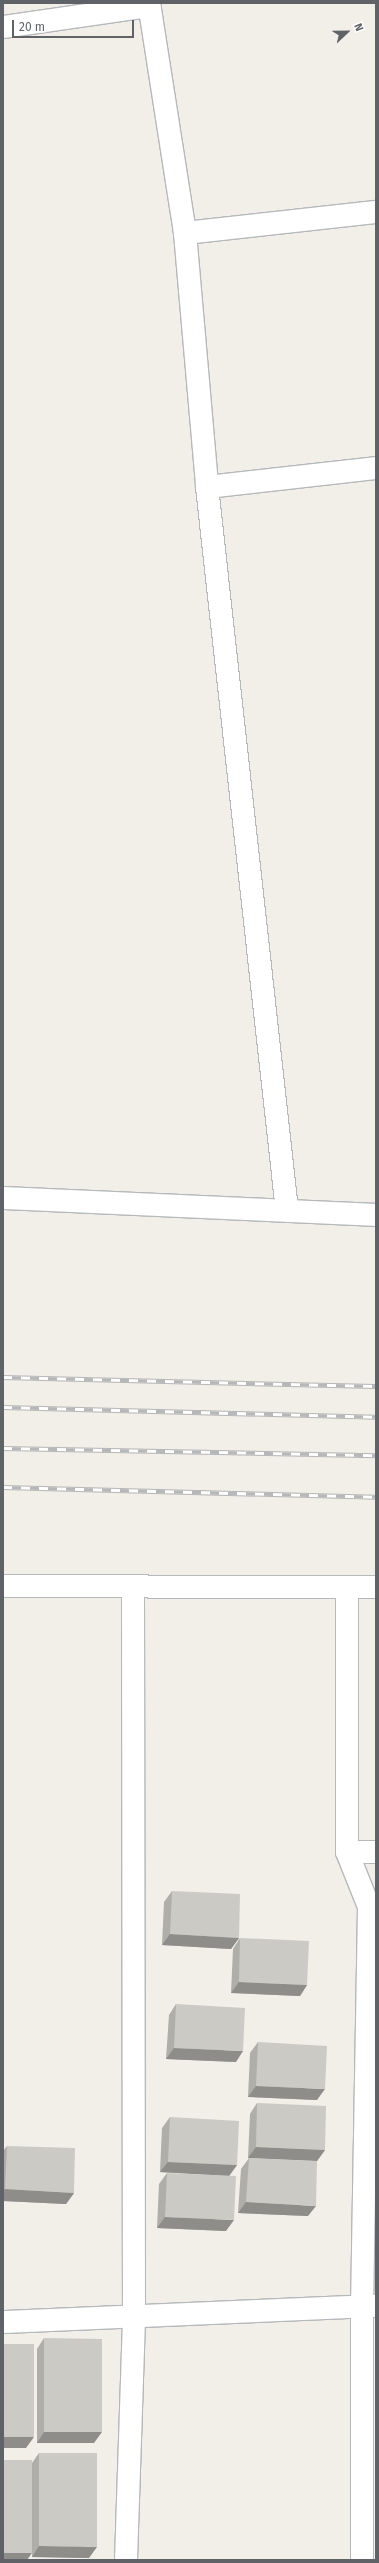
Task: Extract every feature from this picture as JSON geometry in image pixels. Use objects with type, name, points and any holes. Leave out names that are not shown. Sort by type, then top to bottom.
[{"type":"street","points":[[3,27],[149,4],[185,233],[207,487],[287,1211]]},
{"type":"street","points":[[185,233],[376,212]]},
{"type":"street","points":[[207,487],[376,468]]},
{"type":"street","points":[[3,1198],[376,1215]]},
{"type":"street","points":[[3,1586],[376,1587]]},
{"type":"street","points":[[126,2560],[134,2315],[133,1586]]},
{"type":"street","points":[[347,1587],[347,1852],[369,1907],[372,2046],[369,2306],[369,2525],[362,2560]]},
{"type":"street","points":[[347,1852],[376,1852]]},
{"type":"street","points":[[3,2322],[134,2315],[369,2306]]},
{"type":"building","points":[[172,1891],[240,1894],[239,1938],[170,1934]]},
{"type":"building","points":[[240,1938],[309,1941],[307,1985],[239,1982]]},
{"type":"building","points":[[176,2004],[245,2008],[243,2051],[174,2048]]},
{"type":"building","points":[[258,2042],[327,2046],[325,2089],[256,2086]]},
{"type":"building","points":[[257,2103],[326,2106],[325,2150],[256,2147]]},
{"type":"building","points":[[170,2117],[239,2121],[237,2165],[168,2162]]},
{"type":"building","points":[[7,2146],[75,2148],[74,2193],[5,2189]]},
{"type":"building","points":[[249,2158],[317,2161],[316,2206],[246,2202]]},
{"type":"building","points":[[167,2173],[236,2176],[234,2220],[165,2217]]},
{"type":"building","points":[[44,2338],[102,2339],[102,2432],[44,2432]]},
{"type":"building","points":[[3,2344],[34,2344],[34,2437],[3,2437]]},
{"type":"building","points":[[39,2453],[97,2453],[97,2547],[39,2546]]},
{"type":"building","points":[[3,2460],[32,2460],[32,2553],[3,2553]]},
{"type":"railway","points":[[3,1377],[376,1386]]},
{"type":"railway","points":[[3,1407],[376,1417]]},
{"type":"railway","points":[[3,1448],[376,1455]]},
{"type":"railway","points":[[3,1487],[376,1497]]}]
